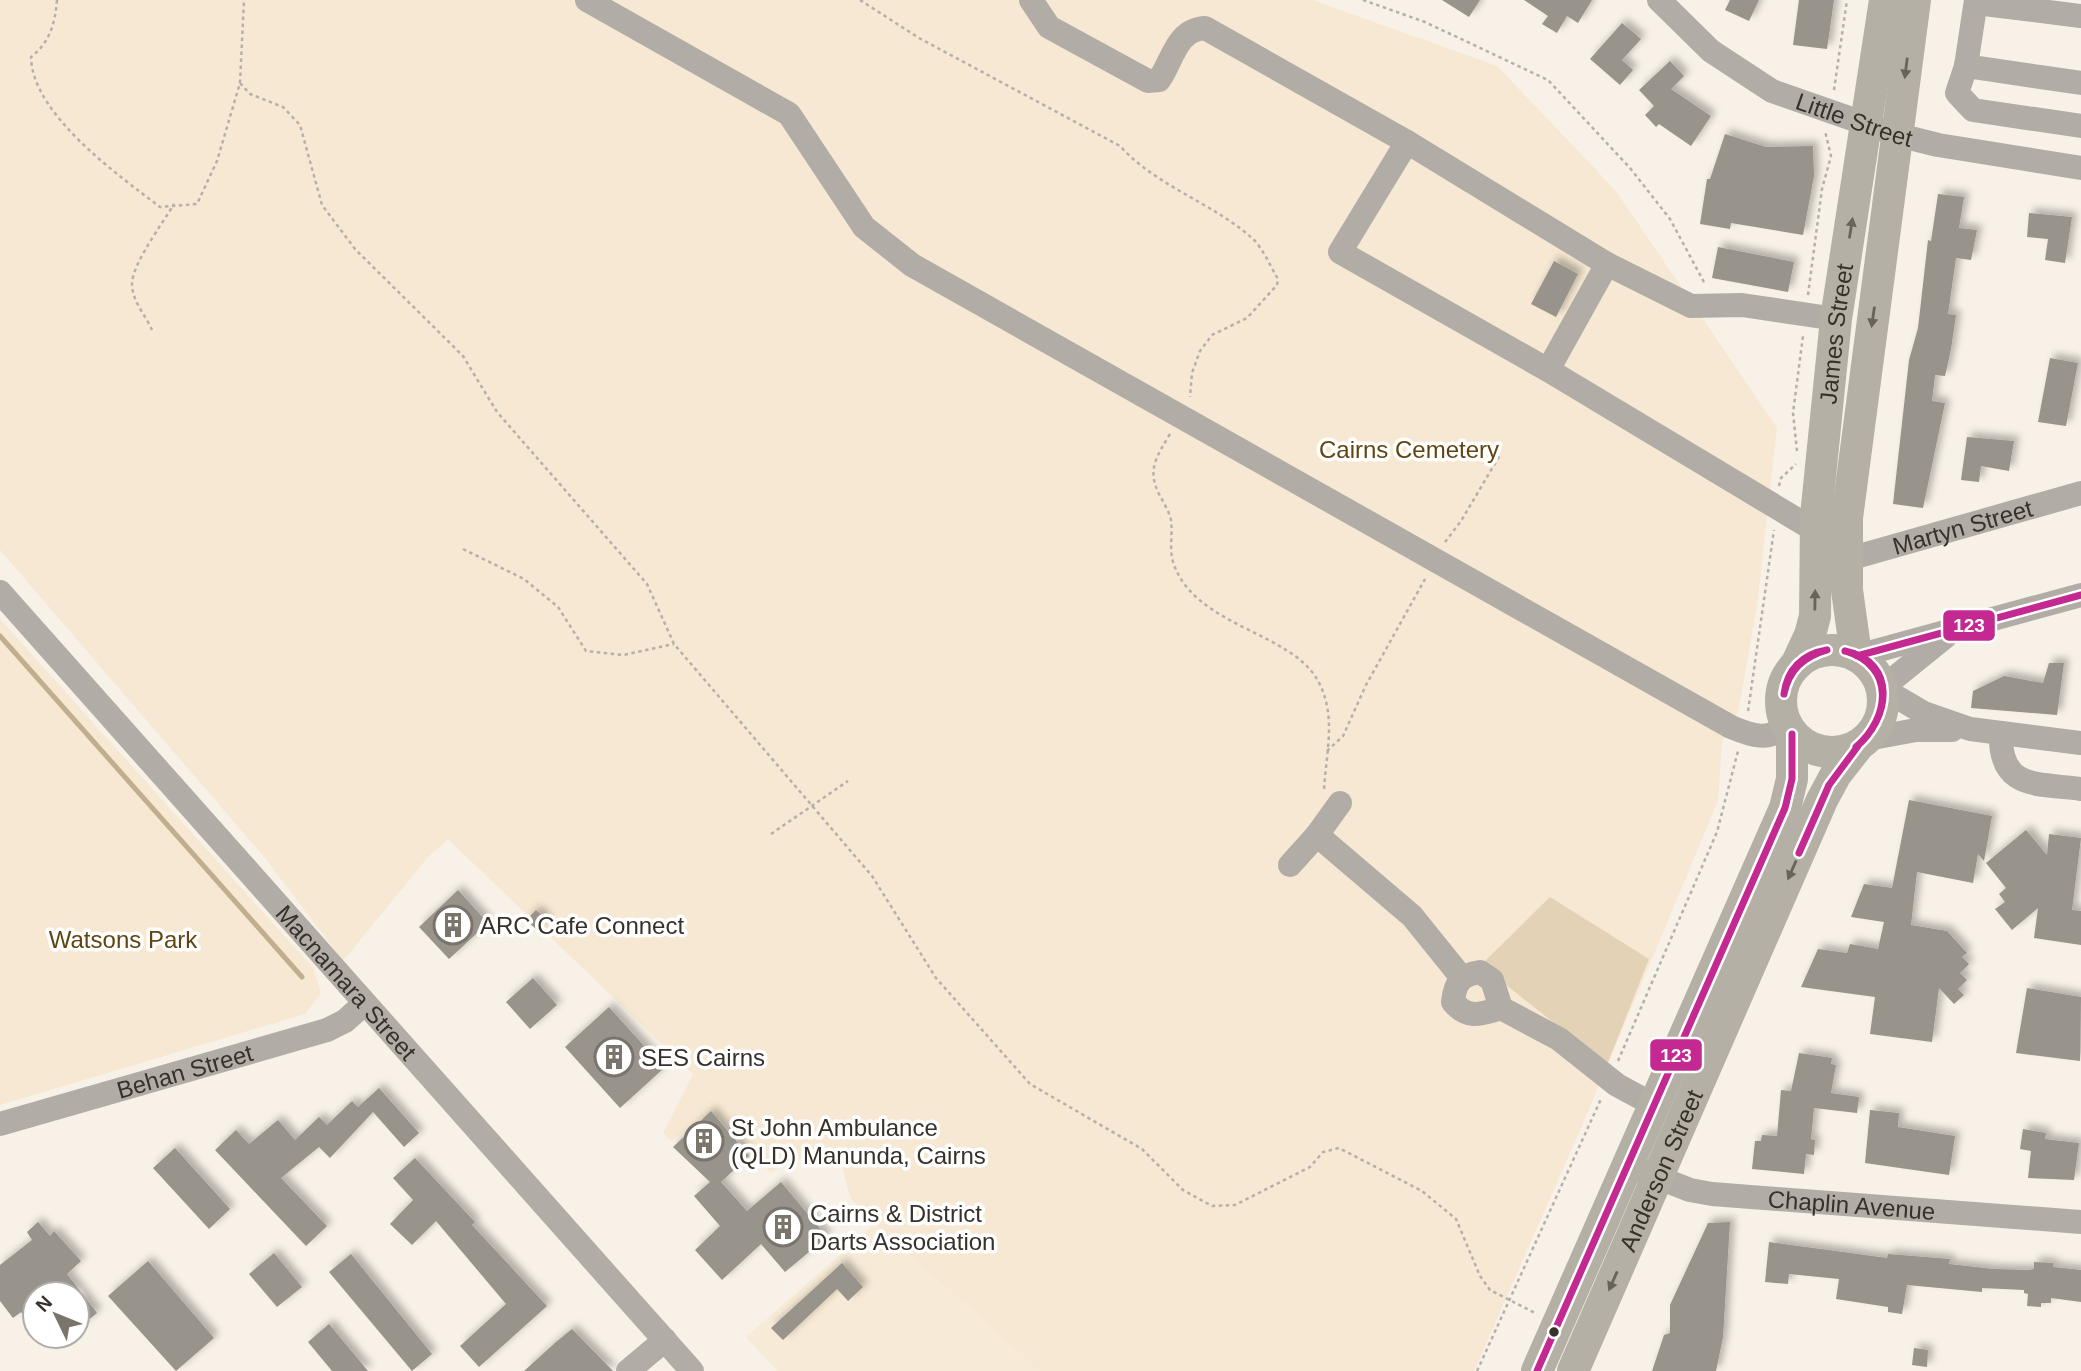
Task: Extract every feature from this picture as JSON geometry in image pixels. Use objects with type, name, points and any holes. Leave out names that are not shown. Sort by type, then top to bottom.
[{"type":"main road","name":"James Street","points":[[1796,665],[1804,652],[1815,617],[1816,531],[1836,319],[1885,0]]},
{"type":"main road","name":"James Street","points":[[1857,655],[1845,560],[1850,482],[1915,0]]},
{"type":"main road","points":[[1839,650],[1857,655],[1873,669],[1883,688],[1882,716],[1862,743],[1835,753],[1819,751],[1789,729],[1781,697],[1786,680],[1796,665],[1820,651],[1839,650]]},
{"type":"main road","name":"Anderson Street","points":[[1537,1371],[1784,808],[1792,779],[1789,729]]},
{"type":"main road","name":"Anderson Street","points":[[1573,1371],[1829,785],[1862,743]]},
{"type":"street","points":[[587,0],[789,114],[864,227],[912,265],[1436,558],[1731,727],[1765,736],[1789,729]]},
{"type":"street","points":[[1031,0],[1049,27],[1148,81],[1158,80],[1181,37],[1191,29],[1205,28],[1406,142],[1607,264],[1690,306],[1742,304],[1836,319]]},
{"type":"street","name":"Little Street","points":[[1659,0],[1711,51],[1750,79],[1785,96],[1898,135],[1967,151],[2081,168]]},
{"type":"street","points":[[2081,16],[1976,1],[1966,66],[1957,93],[1973,110],[2081,126]]},
{"type":"street","points":[[1966,66],[2081,83]]},
{"type":"street","points":[[1406,142],[1340,252],[1548,370],[1816,531]]},
{"type":"street","points":[[1548,370],[1607,264]]},
{"type":"street","name":"Martyn Street","points":[[1845,560],[2081,494]]},
{"type":"street","name":"Macnamara Street","points":[[0,592],[692,1371]]},
{"type":"street","points":[[1857,655],[1955,631],[2081,595]]},
{"type":"street","points":[[1955,631],[1915,659],[1883,688],[1924,713],[1970,729]]},
{"type":"street","points":[[1862,743],[1916,730],[1970,729],[2081,743]]},
{"type":"street","points":[[2001,733],[2002,759],[2015,777],[2029,782],[2081,789]]},
{"type":"street","points":[[1290,865],[1318,835],[1332,798]]},
{"type":"street","points":[[1318,835],[1412,916],[1462,978]]},
{"type":"street","points":[[1501,1007],[1475,1016],[1461,1011],[1452,1002],[1454,986],[1462,978],[1480,972],[1492,980],[1501,1007],[1559,1039],[1617,1085],[1654,1105]]},
{"type":"street","name":"Behan Street","points":[[0,1124],[327,1030],[345,1021],[364,1004]]},
{"type":"street","name":"Chaplin Avenue","points":[[1628,1166],[1712,1194],[2081,1222]]},
{"type":"street","points":[[628,1371],[665,1340]]},
{"type":"path","points":[[57,0],[55,23],[44,46],[31,57],[31,74],[45,98],[86,150],[160,207],[197,204],[218,161],[240,83],[244,0]]},
{"type":"path","points":[[860,0],[919,38],[1120,146],[1139,167],[1254,239],[1278,279],[1277,285],[1247,318],[1212,335],[1200,351],[1192,373],[1191,394],[1152,464],[1153,484],[1171,518],[1173,561],[1183,582],[1214,611],[1289,654],[1317,678],[1331,716],[1327,751],[1332,798]]},
{"type":"path","points":[[1363,0],[1426,22],[1548,80],[1630,168],[1670,219],[1718,305]]},
{"type":"path","points":[[240,83],[250,94],[283,107],[300,125],[322,205],[355,249],[464,356],[497,412],[647,584],[674,644],[872,876],[936,978],[1030,1084],[1142,1149],[1183,1190],[1212,1206],[1235,1205],[1310,1167],[1323,1152],[1339,1148],[1422,1191],[1456,1219],[1480,1276],[1490,1290],[1507,1301],[1558,1324]]},
{"type":"path","points":[[152,330],[136,301],[132,283],[143,257],[174,204]]},
{"type":"path","points":[[1327,751],[1343,736],[1366,685],[1400,630],[1436,558],[1500,455]]},
{"type":"path","points":[[463,549],[524,579],[558,607],[586,651],[623,654],[674,644]]},
{"type":"path","points":[[771,835],[848,780]]},
{"type":"shaded area","points":[[1550,897],[1649,959],[1607,1065],[1481,965]]},
{"type":"shaded area","points":[[875,1224],[1040,1371],[777,1371],[746,1337]]},
{"type":"green space","name":"Cairns Cemetery","points":[[0,0],[1312,0],[1497,66],[1616,191],[1777,428],[1757,606],[1738,713],[1722,742],[1718,801],[1584,1121],[1474,1371],[1040,1371],[875,1224],[850,1197],[841,1161],[819,1151],[770,1172],[711,1112],[671,1141],[663,1133],[693,1074],[448,839],[428,857],[343,961],[265,858],[0,550]]},
{"type":"green space","name":"Watsons Park","points":[[0,619],[313,968],[321,993],[305,1014],[0,1105]]},
{"type":"building","points":[[1442,0],[1480,0],[1469,17]]},
{"type":"building","points":[[1524,0],[1592,0],[1578,23],[1567,16],[1557,33],[1542,24],[1548,16]]},
{"type":"building","points":[[1730,0],[1759,0],[1749,21],[1725,10]]},
{"type":"building","points":[[1799,0],[1834,0],[1827,49],[1793,45]]},
{"type":"building","points":[[1622,23],[1641,39],[1622,60],[1633,70],[1620,85],[1590,59]]},
{"type":"building","points":[[1670,61],[1684,76],[1671,89],[1711,116],[1691,146],[1659,124],[1656,127],[1645,115],[1654,106],[1639,90]]},
{"type":"building","points":[[1725,134],[1766,147],[1813,146],[1814,176],[1803,235],[1731,223],[1730,229],[1700,224],[1707,179],[1710,179]]},
{"type":"building","points":[[1938,194],[1964,197],[1959,228],[1977,230],[1971,260],[1956,258],[1948,314],[1956,315],[1951,349],[1945,376],[1935,375],[1932,401],[1945,403],[1923,508],[1893,504],[1909,360],[1918,328],[1928,240],[1931,241]]},
{"type":"building","points":[[2029,213],[2072,217],[2065,263],[2045,260],[2048,239],[2027,237]]},
{"type":"building","points":[[1718,247],[1794,262],[1788,292],[1712,278]]},
{"type":"building","points":[[1554,261],[1578,274],[1556,317],[1531,304]]},
{"type":"building","points":[[2050,358],[2078,363],[2066,426],[2038,422]]},
{"type":"building","points":[[1967,437],[2014,441],[2009,471],[1981,466],[1979,482],[1961,480]]},
{"type":"building","points":[[2049,663],[2064,663],[2057,715],[1971,708],[1973,691],[2004,676],[2043,683]]},
{"type":"building","points":[[1909,800],[1992,816],[1984,861],[1978,854],[1973,883],[1917,872],[1911,925],[1947,931],[1967,953],[1962,957],[1969,964],[1960,973],[1967,980],[1958,989],[1964,995],[1954,1004],[1939,988],[1932,1042],[1870,1034],[1875,997],[1801,987],[1818,949],[1847,953],[1850,944],[1878,949],[1884,922],[1851,917],[1864,884],[1892,888]]},
{"type":"building","points":[[2026,830],[2047,855],[2049,834],[2081,838],[2072,910],[2081,911],[2081,945],[2034,938],[2038,908],[2012,930],[1995,909],[2005,902],[1999,894],[2006,888],[1986,863]]},
{"type":"building","name":"ARC Cafe Connect","points":[[458,890],[488,923],[449,959],[419,927]]},
{"type":"building","points":[[536,910],[547,920],[537,930],[526,920]]},
{"type":"building","points":[[533,978],[557,1005],[530,1029],[506,1002]]},
{"type":"building","points":[[2027,988],[2081,997],[2080,1061],[2016,1053]]},
{"type":"building","name":"SES Cairns","points":[[609,1007],[664,1068],[620,1108],[565,1047]]},
{"type":"building","points":[[1799,1053],[1832,1058],[1831,1064],[1836,1065],[1831,1093],[1859,1097],[1857,1113],[1814,1108],[1811,1139],[1815,1140],[1814,1155],[1806,1154],[1804,1174],[1752,1169],[1755,1141],[1761,1141],[1762,1135],[1777,1136],[1781,1090],[1791,1091]]},
{"type":"building","points":[[379,1088],[419,1133],[404,1147],[373,1112],[330,1158],[319,1147],[281,1178],[327,1226],[306,1246],[215,1150],[236,1130],[249,1144],[278,1120],[295,1140],[319,1117],[327,1125],[352,1101],[358,1107]]},
{"type":"building","points":[[1870,1110],[1899,1113],[1898,1127],[1955,1136],[1949,1175],[1865,1163]]},
{"type":"building","points":[[711,1111],[749,1156],[721,1182],[747,1211],[781,1182],[827,1237],[785,1272],[761,1244],[722,1280],[695,1250],[720,1226],[694,1196],[710,1182],[673,1147]]},
{"type":"building","points":[[2023,1129],[2046,1133],[2045,1139],[2079,1143],[2074,1180],[2028,1178],[2031,1151],[2020,1149]]},
{"type":"building","points":[[175,1148],[230,1209],[209,1229],[153,1168]]},
{"type":"building","points":[[415,1158],[475,1222],[472,1225],[547,1306],[479,1367],[460,1346],[506,1304],[436,1221],[412,1245],[390,1224],[413,1200],[393,1178]]},
{"type":"building","points":[[38,1222],[50,1236],[54,1231],[81,1261],[67,1274],[72,1280],[21,1280],[21,1312],[13,1318],[0,1301],[0,1265],[32,1240],[27,1232]]},
{"type":"building","points":[[1730,1222],[1723,1337],[1716,1371],[1652,1371],[1664,1335],[1670,1333],[1670,1305],[1708,1223]]},
{"type":"building","points":[[1769,1242],[1887,1258],[1888,1254],[1950,1259],[1949,1264],[1993,1269],[2029,1270],[2034,1269],[2034,1262],[2053,1263],[2053,1267],[2081,1270],[2081,1302],[2051,1298],[2051,1303],[2041,1303],[2041,1307],[2027,1306],[2028,1294],[2024,1293],[2024,1290],[1982,1288],[1982,1292],[1907,1285],[1902,1314],[1888,1312],[1888,1307],[1836,1299],[1839,1279],[1789,1274],[1788,1284],[1765,1282]]},
{"type":"building","points":[[274,1253],[302,1287],[277,1307],[249,1274]]},
{"type":"building","points":[[351,1254],[432,1354],[412,1371],[329,1272]]},
{"type":"building","points":[[148,1261],[214,1338],[176,1371],[108,1296]]},
{"type":"building","points":[[842,1263],[863,1287],[848,1301],[837,1289],[783,1340],[771,1328]]},
{"type":"building","points":[[91,1305],[97,1313],[91,1318]]},
{"type":"building","points":[[329,1324],[368,1371],[332,1371],[308,1342]]},
{"type":"building","points":[[572,1329],[613,1371],[524,1371],[556,1342]]},
{"type":"building","points":[[1914,1348],[1928,1350],[1927,1367],[1912,1365]]},
{"type":"waterway","points":[[0,636],[302,977]]},
{"type":"transit line","name":"123","points":[[1857,656],[2081,595]]},
{"type":"transit line","name":"123","points":[[1784,694],[1788,678],[1797,664],[1810,655],[1827,650]]},
{"type":"transit line","name":"123","points":[[1784,694],[1793,671],[1811,656],[1827,650]]},
{"type":"transit line","name":"123","points":[[1845,651],[1862,657],[1874,667],[1881,679],[1883,693],[1876,722],[1856,747]]},
{"type":"transit line","name":"123","points":[[1845,651],[1862,658],[1873,668],[1880,680],[1882,694],[1876,722],[1856,747]]},
{"type":"transit line","name":"123","points":[[1537,1371],[1785,808],[1792,779],[1792,734]]},
{"type":"transit line","name":"123","points":[[1799,853],[1829,785],[1858,746]]},
{"type":"place","name":"ARC Cafe Connect","points":[[453,925]]},
{"type":"place","name":"SES Cairns","points":[[614,1057]]},
{"type":"place","name":"St John Ambulance (QLD) Manunda, Cairns","points":[[704,1141]]},
{"type":"place","name":"Cairns & District Darts Association","points":[[783,1227]]}]
